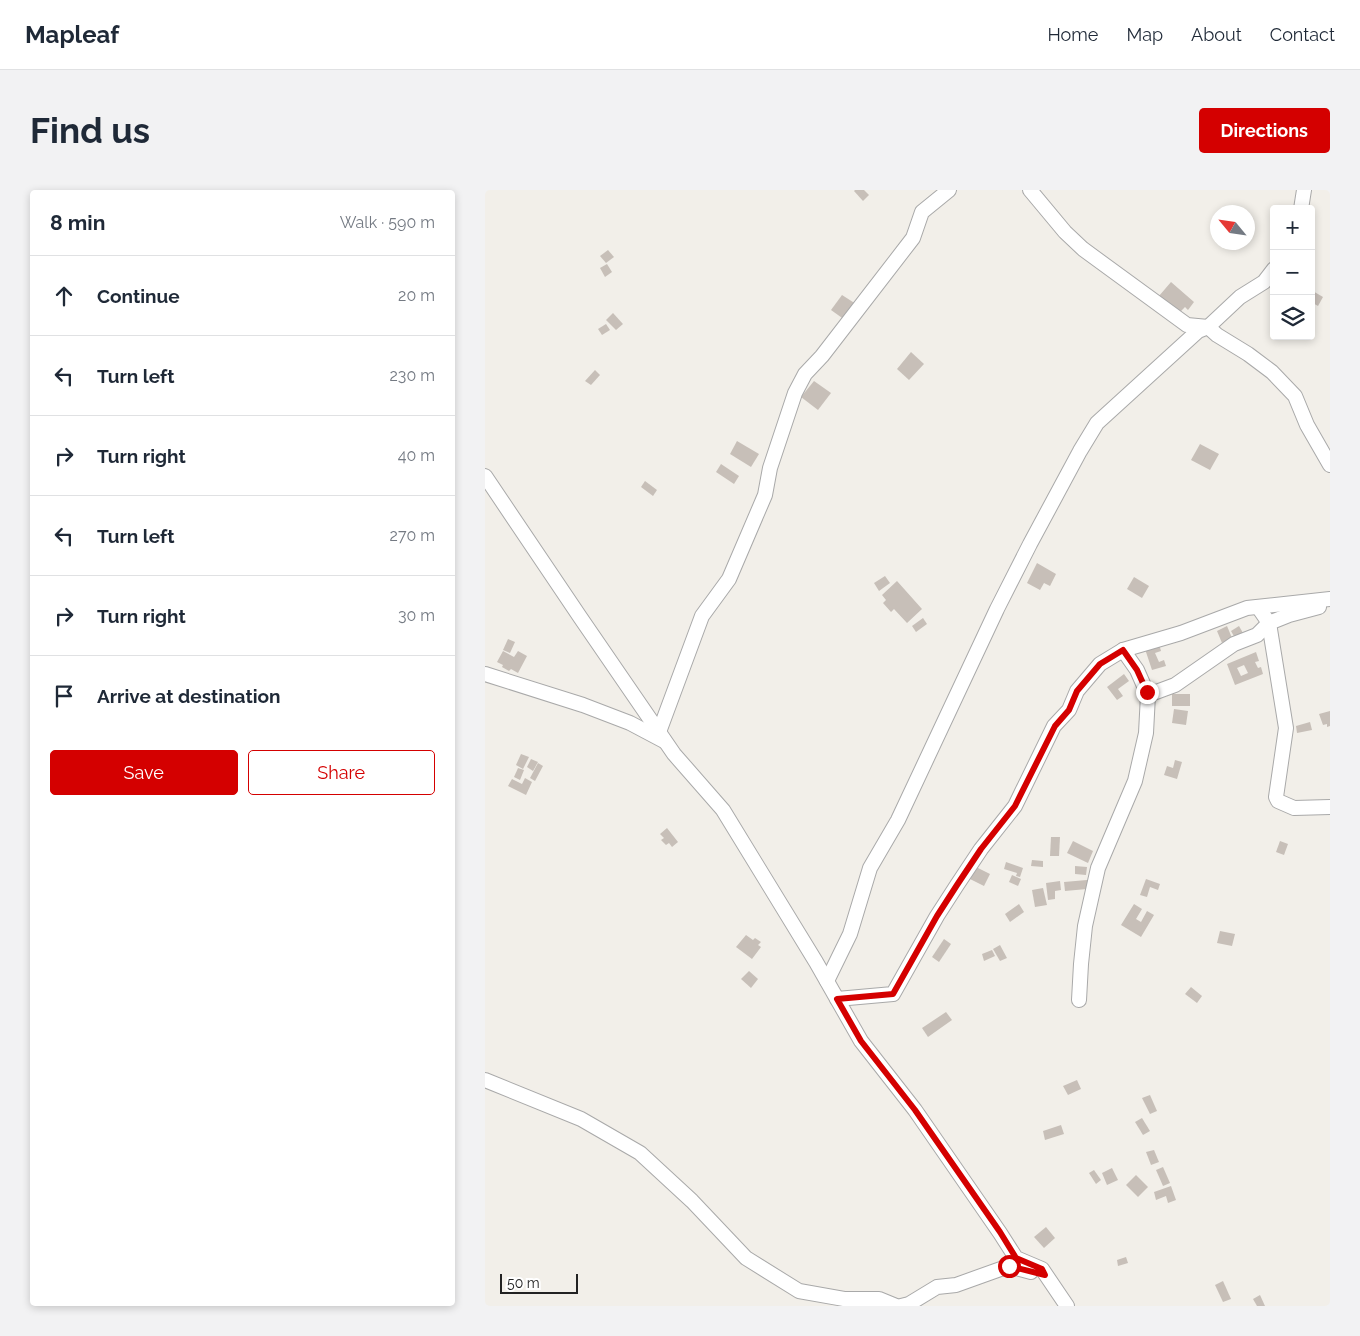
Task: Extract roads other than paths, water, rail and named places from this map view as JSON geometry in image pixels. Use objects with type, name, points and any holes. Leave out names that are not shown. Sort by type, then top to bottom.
[{"type":"street","points":[[663,737],[702,616],[729,579],[765,495],[770,468],[795,393],[805,374],[822,356],[913,238],[923,212],[949,190]]},
{"type":"street","points":[[1030,190],[1065,232],[1083,248],[1187,325],[1208,326],[1272,372],[1295,396],[1307,425],[1330,465]]},
{"type":"street","points":[[1302,205],[1304,190]]},
{"type":"street","points":[[827,980],[850,934],[870,868],[898,820],[1029,544],[1097,423],[1198,331],[1208,326],[1240,297],[1264,282],[1270,274]]},
{"type":"street","points":[[485,476],[674,754],[723,810],[827,980],[861,1041],[915,1110],[1016,1258],[1042,1269],[1067,1306]]},
{"type":"street","points":[[837,999],[893,994],[952,893],[981,849],[1015,806],[1055,726],[1069,710],[1077,691],[1100,664],[1123,650],[1181,633],[1247,608],[1330,601]]},
{"type":"street","points":[[1148,695],[1175,685],[1234,644],[1257,635],[1269,623],[1330,601]]},
{"type":"street","points":[[1257,606],[1269,623],[1286,728],[1276,796],[1278,801],[1294,808],[1330,807]]},
{"type":"street","points":[[1079,1000],[1085,926],[1098,868],[1135,781],[1146,733],[1148,695],[1137,670],[1123,650]]},
{"type":"street","points":[[485,674],[574,702],[663,737]]},
{"type":"street","points":[[485,1080],[581,1119],[640,1153],[692,1201],[746,1258],[799,1291],[844,1299],[879,1299],[896,1306]]},
{"type":"street","points":[[901,1306],[909,1304],[937,1287],[956,1285],[1009,1266],[1045,1275]]}]
